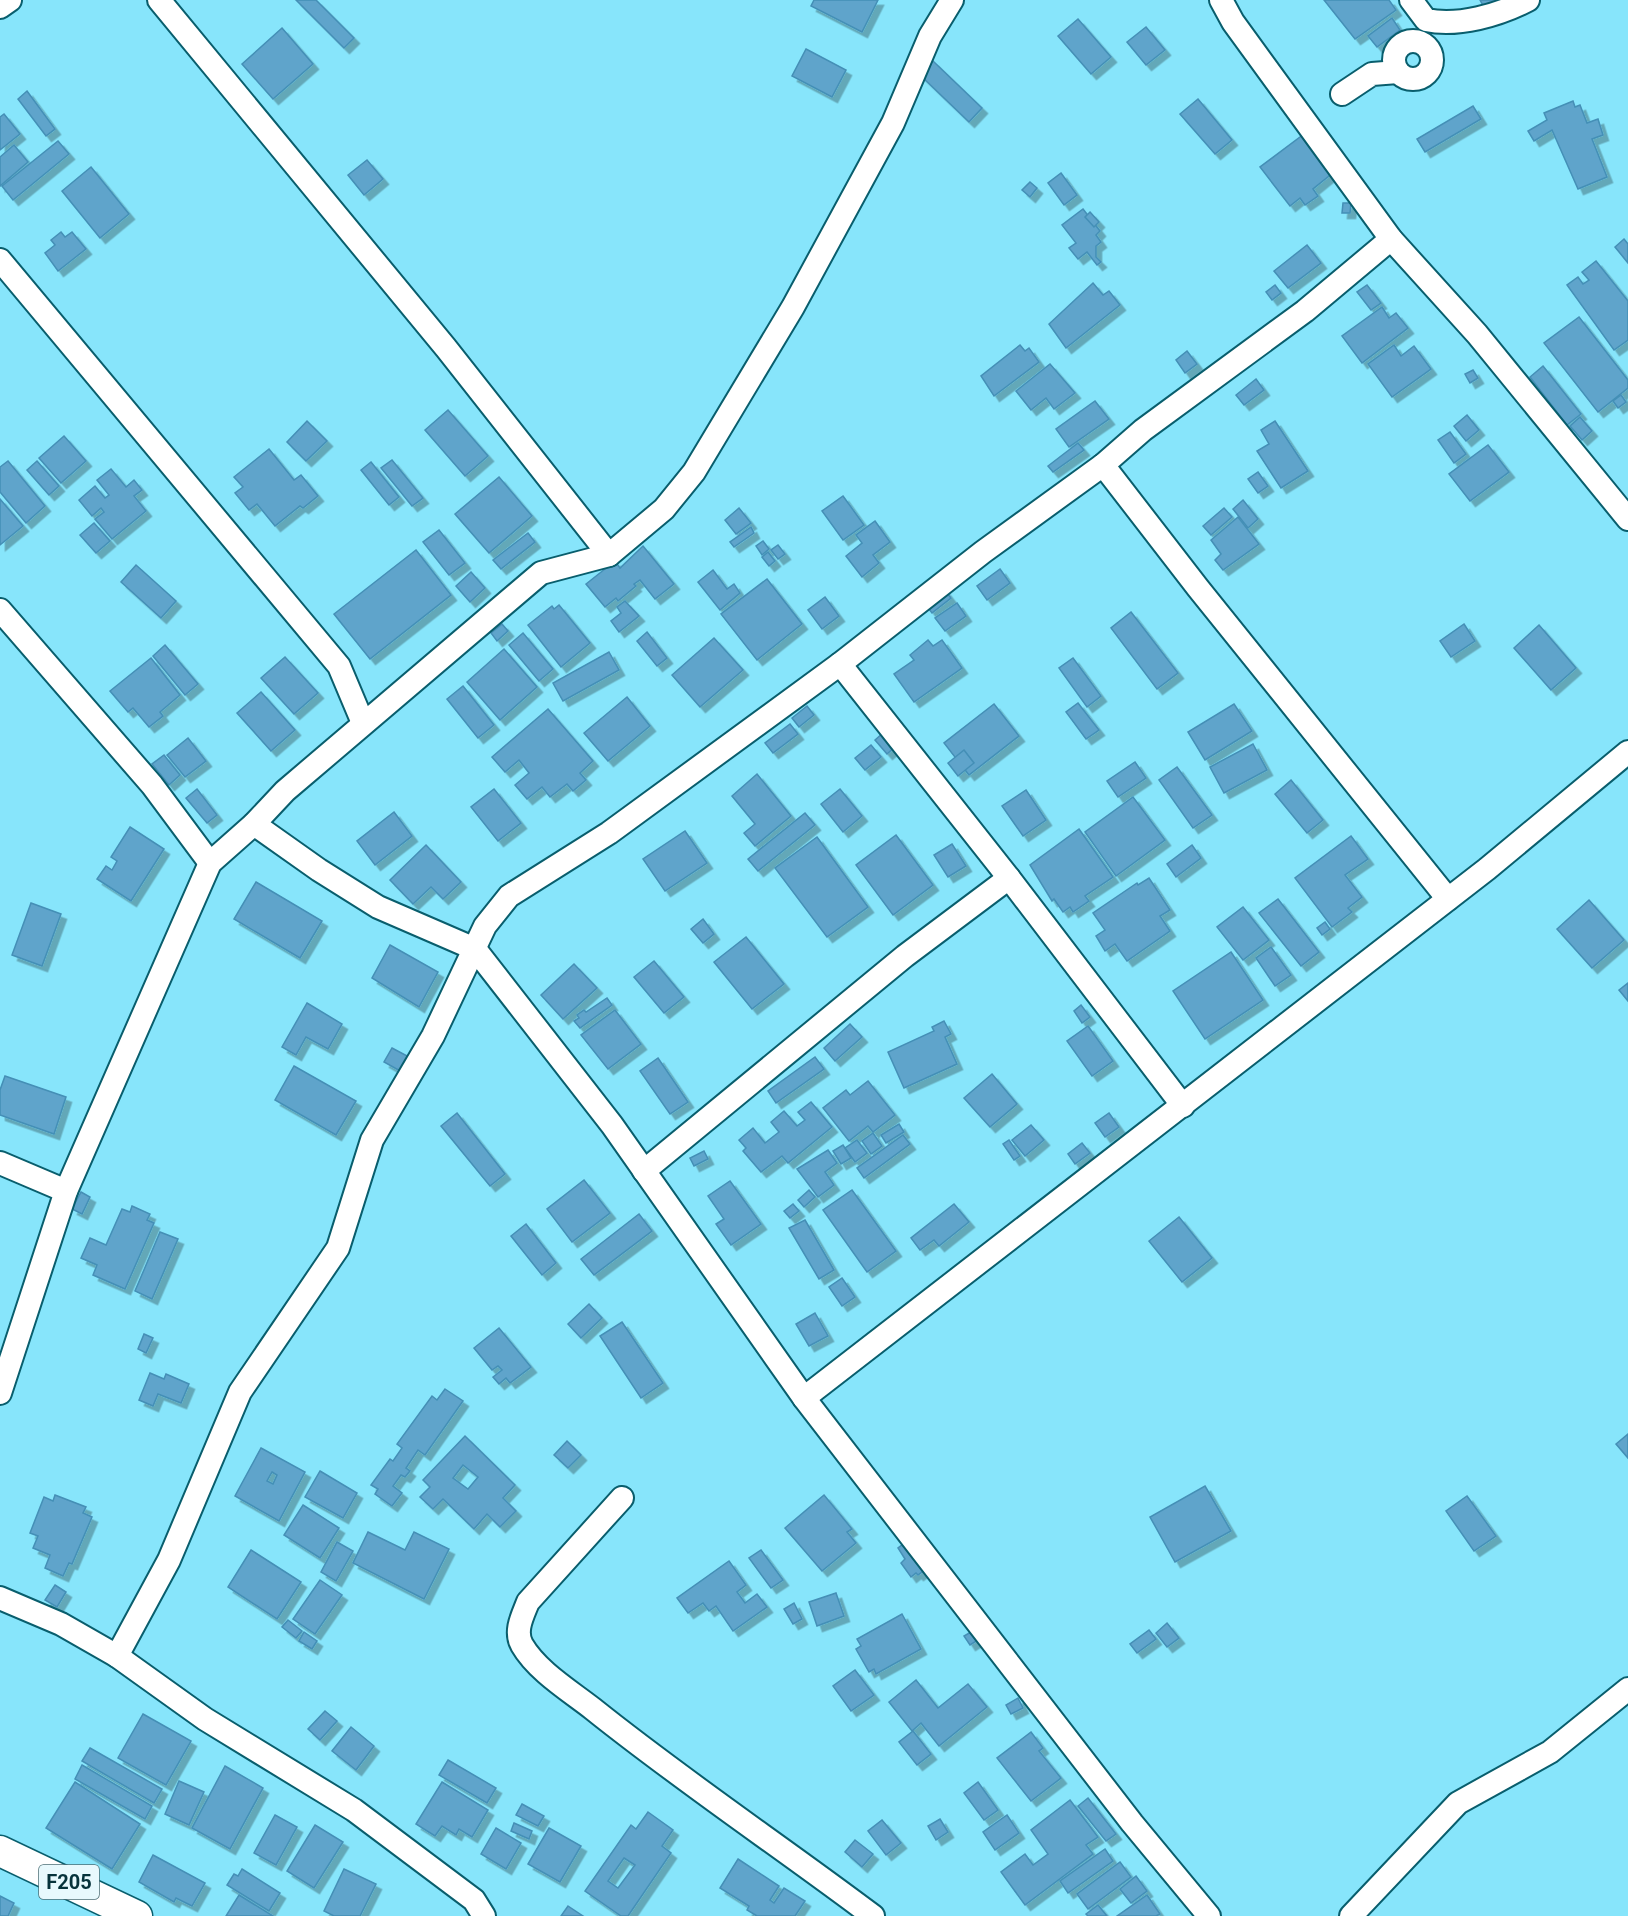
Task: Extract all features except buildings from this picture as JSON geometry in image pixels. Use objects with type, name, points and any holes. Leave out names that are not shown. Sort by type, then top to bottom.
[{"type":"main road","name":"F205","points":[[0,1851],[137,1916]]},
{"type":"street","points":[[0,7],[10,0]]},
{"type":"street","points":[[159,0],[446,348],[609,555]]},
{"type":"street","points":[[0,1393],[66,1191],[210,863],[254,824],[285,791],[541,573],[609,555],[664,509],[694,472],[745,389],[847,204],[864,180],[893,123],[930,36],[952,0]]},
{"type":"street","points":[[1221,0],[1233,22],[1391,239],[1477,333],[1628,519]]},
{"type":"street","points":[[1411,0],[1426,20],[1438,22],[1472,19],[1528,0]]},
{"type":"street","points":[[1342,94],[1372,74],[1398,72],[1394,63],[1395,52],[1401,44],[1411,40],[1421,42],[1426,20]]},
{"type":"street","points":[[117,1656],[168,1560],[240,1392],[338,1248],[372,1140],[433,1036],[485,926],[509,896],[609,833],[840,664],[982,552],[1103,465],[1143,430],[1305,311],[1391,239]]},
{"type":"street","points":[[1,264],[339,666],[363,723]]},
{"type":"street","points":[[1103,465],[1198,588],[1448,899]]},
{"type":"street","points":[[0,610],[152,785],[210,863]]},
{"type":"street","points":[[840,664],[1009,878],[1183,1106]]},
{"type":"street","points":[[804,1398],[1448,899],[1628,752]]},
{"type":"street","points":[[254,824],[378,907],[475,949],[612,1125],[804,1398],[1132,1823],[1209,1916]]},
{"type":"street","points":[[644,1171],[905,956],[1009,878]]},
{"type":"street","points":[[0,1163],[66,1191]]},
{"type":"street","points":[[622,1498],[528,1602],[518,1634],[521,1644],[547,1672],[651,1756],[873,1916]]},
{"type":"street","points":[[0,1598],[61,1624],[117,1656],[205,1719],[354,1810],[474,1900],[484,1916]]},
{"type":"street","points":[[1351,1916],[1458,1803],[1550,1752],[1628,1689]]}]
